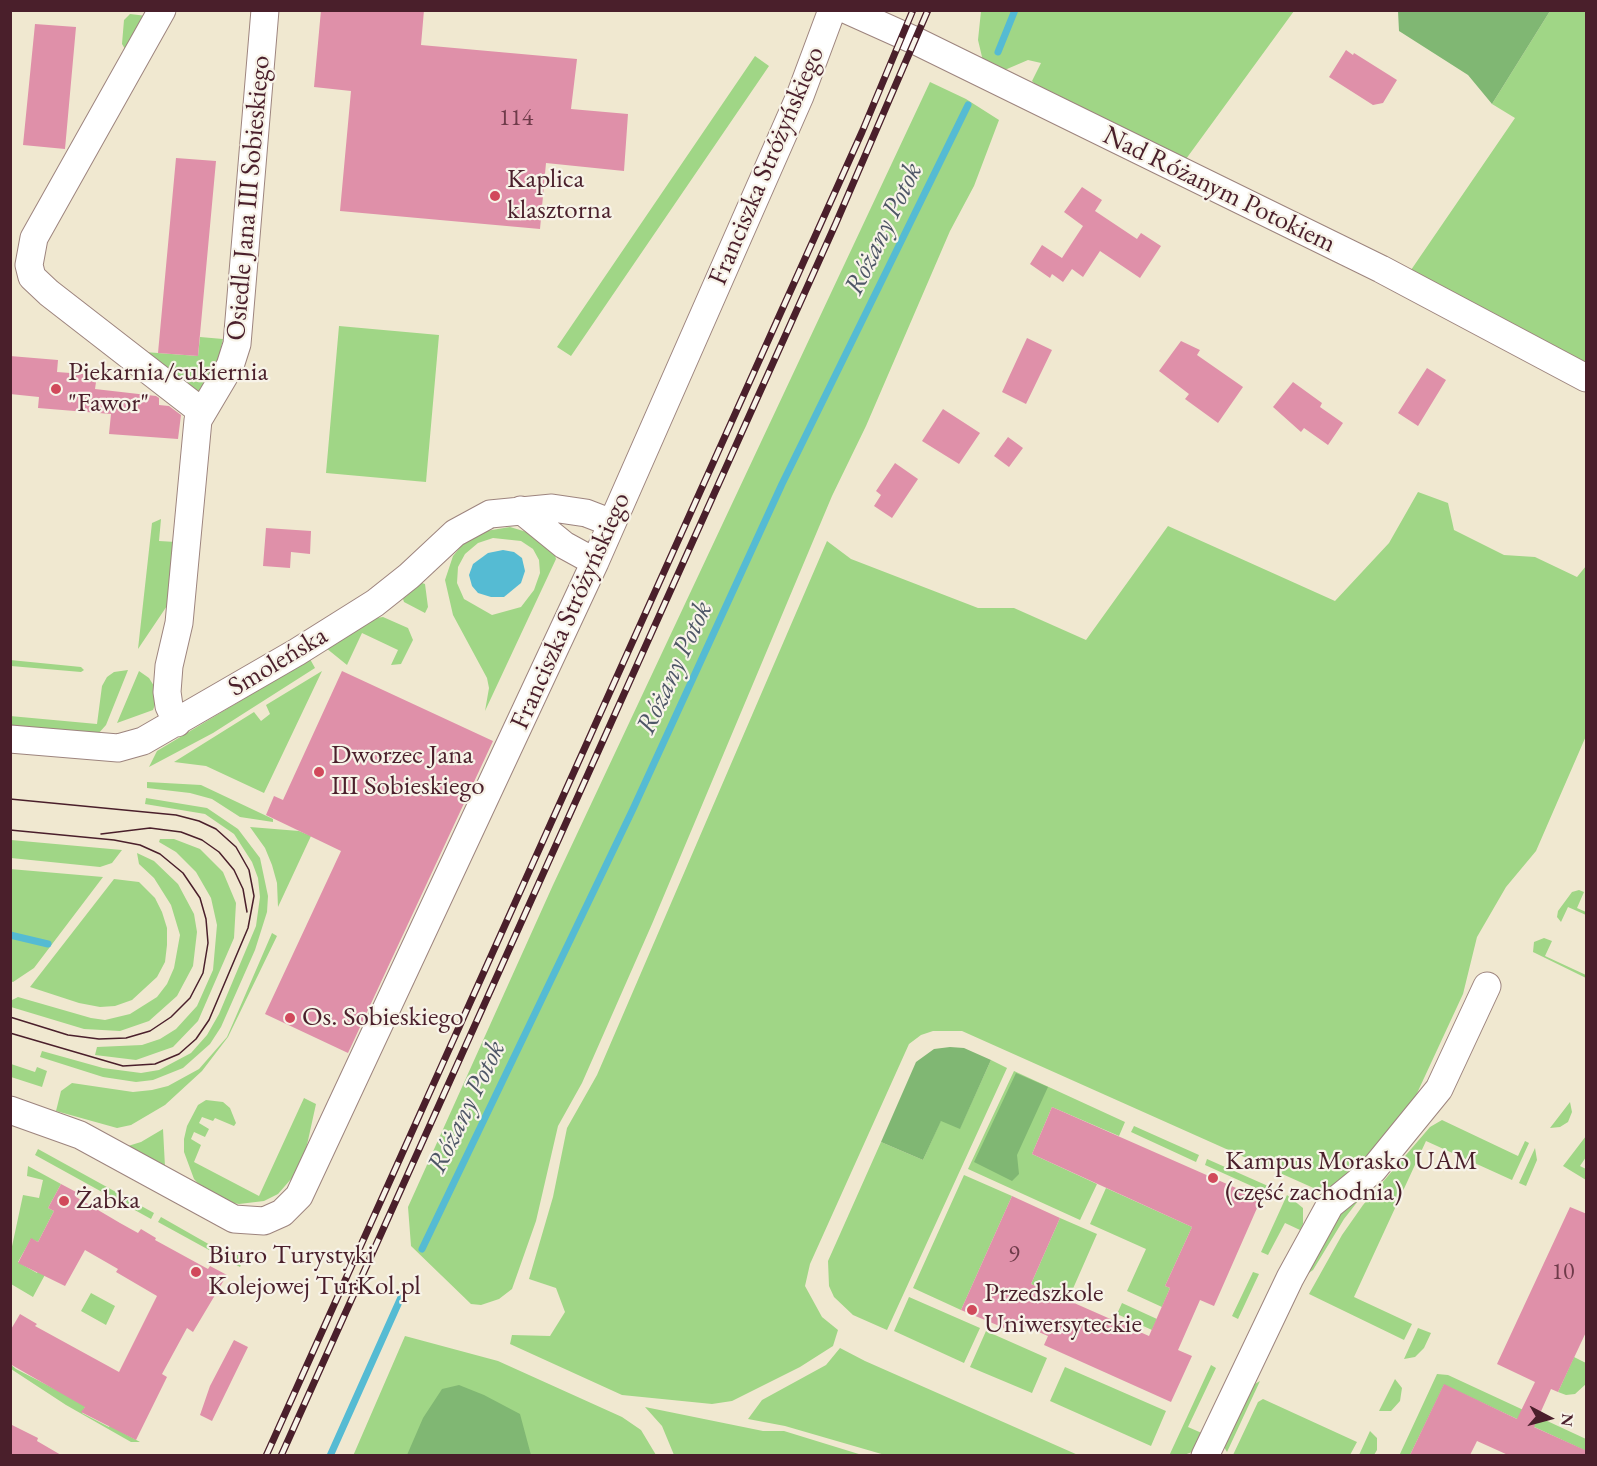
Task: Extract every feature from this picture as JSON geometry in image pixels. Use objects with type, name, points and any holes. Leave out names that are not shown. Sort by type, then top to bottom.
[{"type":"street","points":[[162,10],[34,238],[29,265],[32,277],[49,293],[201,411]]},
{"type":"street","name":"Osiedle Jana III Sobieskiego","points":[[177,723],[169,706],[168,683],[179,623],[201,411],[230,366],[237,344],[265,10]]},
{"type":"street","name":"Franciszka Stróżyńskiego","points":[[10,1110],[80,1135],[234,1219],[264,1221],[277,1216],[294,1203],[312,1172],[595,562],[800,96],[832,10]]},
{"type":"street","name":"Nad Różanym Potokiem","points":[[847,10],[1381,269],[1587,378]]},
{"type":"street","points":[[521,510],[564,545],[595,562]]},
{"type":"street","name":"Smoleńska","points":[[10,739],[118,748],[143,741],[177,723],[375,603],[410,576],[464,526],[490,514],[521,510],[569,510],[612,523]]},
{"type":"street","points":[[1205,1455],[1290,1278],[1330,1205],[1373,1170],[1438,1089],[1488,986]]},
{"type":"green space","points":[[1398,10],[1550,11],[1492,104],[1468,75],[1399,31]]},
{"type":"green space","points":[[981,11],[1294,11],[1186,159],[1040,89],[1032,81],[1041,63],[1028,60],[1007,69],[997,69],[983,61],[978,40]]},
{"type":"green space","points":[[1550,11],[1586,11],[1586,364],[1411,270],[1515,118],[1492,104]]},
{"type":"green space","points":[[130,14],[147,16],[125,49],[122,44],[124,20]]},
{"type":"green space","points":[[755,56],[769,66],[571,356],[557,347]]},
{"type":"green space","points":[[930,82],[966,99],[999,120],[974,186],[950,231],[866,426],[832,496],[652,924],[582,1083],[558,1126],[536,1221],[512,1289],[499,1299],[481,1305],[471,1304],[411,1246],[408,1207],[553,885]]},
{"type":"green space","points":[[339,326],[439,335],[426,482],[326,473]]},
{"type":"green space","points":[[200,337],[223,339],[219,356],[223,360],[199,393],[131,351],[198,356]]},
{"type":"green space","points":[[1418,492],[1448,503],[1454,530],[1504,555],[1535,557],[1577,577],[1586,566],[1586,736],[1536,851],[1506,887],[1477,937],[1463,994],[1406,1117],[1368,1158],[1337,1185],[1318,1190],[962,1031],[933,1031],[921,1035],[909,1044],[810,1264],[805,1286],[822,1317],[838,1330],[833,1346],[800,1367],[732,1401],[712,1404],[622,1395],[510,1344],[512,1335],[550,1336],[565,1312],[556,1288],[529,1279],[553,1197],[567,1128],[597,1075],[827,541],[851,559],[978,608],[1014,608],[1086,640],[1168,526],[1335,601],[1389,543]]},
{"type":"green space","points":[[161,519],[159,541],[176,542],[173,597],[138,649],[152,523]]},
{"type":"green space","points":[[510,527],[530,533],[554,552],[556,559],[485,711],[489,688],[487,678],[453,615],[445,580],[453,556],[466,540],[486,531]],"holes":[[[493,538],[521,541],[533,549],[539,560],[540,573],[534,590],[521,607],[492,615],[464,599],[457,583],[458,567],[465,554],[478,543]]]},
{"type":"green space","points":[[422,583],[425,584],[428,607],[425,613],[404,602],[403,599]]},
{"type":"green space","points":[[383,617],[408,628],[413,640],[401,664],[391,665],[398,650],[362,633],[347,665],[326,648],[376,618]]},
{"type":"green space","points":[[310,659],[315,668],[213,733],[149,767],[157,751]]},
{"type":"green space","points":[[10,660],[81,667],[84,670],[81,672],[11,666]]},
{"type":"green space","points":[[128,670],[106,725],[98,734],[11,726],[10,716],[97,724],[102,686],[107,677],[114,672]]},
{"type":"green space","points":[[139,671],[149,678],[154,686],[156,702],[153,710],[117,723]]},
{"type":"green space","points":[[322,671],[264,793],[206,766],[174,762],[254,712],[261,721],[270,714],[266,705]]},
{"type":"green space","points":[[147,782],[201,785],[273,819],[273,822],[240,817],[212,799],[190,793],[147,788]]},
{"type":"green space","points":[[146,798],[207,808],[238,829],[260,858],[268,896],[267,912],[255,950],[221,1027],[210,1044],[183,1068],[153,1080],[136,1082],[103,1077],[40,1057],[42,1051],[103,1068],[141,1073],[159,1070],[191,1053],[207,1035],[219,1014],[256,926],[260,897],[258,878],[252,862],[234,834],[205,814],[145,804]]},
{"type":"green space","points":[[250,827],[299,831],[311,836],[278,907],[277,883],[272,865],[265,848]]},
{"type":"green space","points":[[160,839],[174,839],[200,849],[223,872],[236,903],[234,938],[198,1021],[173,1047],[136,1060],[95,1055],[97,1047],[142,1045],[160,1039],[176,1029],[197,1006],[213,970],[217,925],[211,898],[196,872],[176,852],[159,842]]},
{"type":"green space","points":[[10,840],[122,850],[112,863],[100,867],[11,858]]},
{"type":"green space","points":[[137,853],[154,861],[178,884],[194,914],[197,932],[193,966],[177,996],[149,1021],[120,1031],[84,1029],[11,1007],[12,1000],[18,997],[105,1020],[130,1014],[157,997],[167,984],[174,968],[180,935],[171,905],[154,878],[139,864]]},
{"type":"green space","points":[[10,869],[103,877],[34,968],[13,982],[10,981]]},
{"type":"green space","points":[[114,879],[139,882],[155,898],[162,912],[167,928],[167,945],[165,962],[157,977],[132,1000],[115,1006],[100,1007],[79,1003],[30,987]]},
{"type":"green space","points":[[1579,890],[1584,892],[1577,908],[1586,912],[1586,915],[1568,907],[1561,922],[1557,917],[1558,911],[1572,892]]},
{"type":"green space","points":[[272,933],[277,936],[228,1037],[202,1071],[165,1105],[131,1125],[117,1128],[56,1111],[61,1091],[72,1083],[133,1092],[152,1090],[168,1086],[199,1069],[227,1037]]},
{"type":"green space","points":[[1544,938],[1552,941],[1545,956],[1586,975],[1586,978],[1533,952],[1534,942]]},
{"type":"green space","points":[[964,1048],[991,1060],[960,1129],[941,1121],[923,1160],[881,1142],[916,1062],[934,1049]]},
{"type":"green space","points":[[991,1060],[1007,1068],[887,1330],[853,1315],[834,1297],[829,1286],[828,1261],[881,1142],[923,1160],[941,1120],[960,1128]]},
{"type":"green space","points":[[11,1064],[35,1072],[37,1067],[47,1071],[42,1087],[11,1077]]},
{"type":"green space","points":[[1014,1071],[1125,1122],[1119,1136],[1052,1107],[1032,1154],[1097,1184],[1080,1220],[968,1169]]},
{"type":"green space","points":[[1016,1073],[1048,1087],[1017,1155],[1019,1174],[1012,1181],[974,1162]]},
{"type":"green space","points":[[304,1098],[316,1104],[307,1145],[298,1171],[278,1194],[264,1201],[239,1204],[227,1202],[204,1190],[194,1179],[184,1152],[184,1139],[187,1126],[198,1105],[206,1100],[223,1102],[230,1108],[236,1123],[234,1126],[215,1118],[213,1121],[202,1117],[199,1123],[209,1129],[205,1137],[194,1132],[191,1139],[201,1145],[194,1162],[259,1196]]},
{"type":"green space","points":[[1570,1102],[1572,1112],[1568,1122],[1560,1127],[1550,1128]]},
{"type":"green space","points":[[1442,1120],[1518,1156],[1525,1141],[1529,1143],[1512,1180],[1426,1141],[1354,1297],[1412,1324],[1404,1340],[1309,1294],[1342,1235],[1363,1205],[1430,1127]]},
{"type":"green space","points":[[1134,1126],[1199,1155],[1196,1162],[1131,1132]]},
{"type":"green space","points":[[163,1129],[165,1167],[128,1148],[128,1146],[141,1142]]},
{"type":"green space","points":[[1586,1136],[1586,1157],[1580,1166],[1586,1169],[1586,1180],[1563,1166]]},
{"type":"green space","points":[[1535,1148],[1537,1160],[1526,1186],[1519,1183]]},
{"type":"green space","points":[[38,1149],[154,1213],[151,1219],[35,1155]]},
{"type":"green space","points":[[1207,1159],[1268,1186],[1265,1192],[1205,1165]]},
{"type":"green space","points":[[28,1166],[61,1184],[48,1208],[54,1211],[38,1242],[31,1239],[18,1262],[37,1273],[40,1268],[47,1271],[33,1297],[11,1284],[11,1251],[23,1195],[39,1198],[43,1180],[27,1176]]},
{"type":"green space","points":[[964,1175],[1012,1196],[961,1310],[913,1288]]},
{"type":"green space","points":[[1106,1188],[1192,1227],[1165,1286],[1170,1288],[1162,1307],[1127,1291],[1146,1249],[1090,1224]]},
{"type":"green space","points":[[1287,1195],[1303,1208],[1303,1224],[1300,1230],[1285,1223],[1268,1255],[1261,1252]]},
{"type":"green space","points":[[1349,1198],[1358,1201],[1344,1219],[1313,1270],[1306,1275]]},
{"type":"green space","points":[[161,1217],[212,1246],[246,1257],[240,1267],[158,1222]]},
{"type":"green space","points":[[1060,1218],[1097,1234],[1068,1300],[1031,1284]]},
{"type":"green space","points":[[1253,1272],[1259,1274],[1238,1319],[1232,1316]]},
{"type":"green space","points":[[91,1293],[115,1306],[106,1325],[81,1311]]},
{"type":"green space","points":[[909,1297],[980,1328],[964,1363],[894,1331]]},
{"type":"green space","points":[[1122,1303],[1157,1319],[1152,1330],[1117,1314]]},
{"type":"green space","points":[[1418,1328],[1431,1333],[1424,1348],[1415,1357],[1404,1359]]},
{"type":"green space","points":[[986,1331],[1047,1358],[1032,1393],[970,1367]]},
{"type":"green space","points":[[405,1336],[498,1361],[622,1417],[641,1430],[656,1455],[353,1456]]},
{"type":"green space","points":[[840,1348],[1078,1455],[885,1455],[785,1426],[748,1419],[762,1400],[826,1365]]},
{"type":"green space","points":[[1574,1357],[1586,1363],[1586,1384],[1575,1394],[1566,1395],[1558,1392]]},
{"type":"green space","points":[[10,1364],[86,1405],[82,1413],[109,1427],[113,1420],[118,1430],[140,1442],[131,1442],[66,1405],[11,1369]]},
{"type":"green space","points":[[1211,1365],[1216,1368],[1188,1427],[1204,1434],[1192,1452],[1169,1456]]},
{"type":"green space","points":[[1065,1367],[1166,1411],[1151,1446],[1050,1401]]},
{"type":"green space","points":[[1437,1374],[1448,1375],[1586,1439],[1586,1451],[1444,1385],[1410,1455],[1399,1456]]},
{"type":"green space","points":[[1395,1379],[1402,1388],[1400,1401],[1391,1411],[1379,1411]]},
{"type":"green space","points":[[1260,1381],[1227,1452],[1224,1447],[1253,1385]]},
{"type":"green space","points":[[459,1385],[520,1414],[531,1455],[407,1455],[423,1418],[442,1389]]},
{"type":"green space","points":[[1263,1399],[1357,1442],[1350,1455],[1233,1455],[1258,1402]]},
{"type":"green space","points":[[645,1407],[763,1431],[784,1431],[862,1455],[674,1455],[662,1426]]},
{"type":"green space","points":[[1370,1431],[1377,1438],[1377,1450],[1374,1455],[1359,1455]]},
{"type":"water","points":[[503,550],[514,552],[522,558],[525,571],[521,583],[504,597],[491,597],[478,593],[472,586],[469,575],[473,564],[488,553]]},
{"type":"building","points":[[321,10],[424,10],[421,45],[577,59],[571,109],[628,114],[624,171],[546,163],[540,229],[340,211],[351,91],[314,87]]},
{"type":"building","points":[[35,24],[76,27],[65,149],[23,145]]},
{"type":"building","points":[[1346,50],[1397,80],[1383,103],[1373,105],[1329,77]]},
{"type":"building","points":[[176,158],[216,161],[198,356],[158,353]]},
{"type":"building","points":[[1082,187],[1102,200],[1095,211],[1137,239],[1141,233],[1161,246],[1140,278],[1100,251],[1083,277],[1072,269],[1063,282],[1052,274],[1050,278],[1030,264],[1042,245],[1062,258],[1083,226],[1064,212]]},
{"type":"building","points":[[1027,338],[1052,350],[1026,404],[1002,392]]},
{"type":"building","points":[[1181,341],[1200,350],[1197,355],[1243,387],[1218,423],[1185,399],[1189,394],[1159,371]]},
{"type":"building","points":[[10,356],[58,360],[57,372],[97,375],[95,389],[156,396],[159,398],[159,405],[169,406],[181,415],[178,439],[109,434],[111,414],[38,408],[39,397],[10,394]]},
{"type":"building","points":[[1427,368],[1446,380],[1418,426],[1398,413]]},
{"type":"building","points":[[1293,382],[1322,403],[1320,407],[1343,423],[1328,445],[1304,428],[1301,432],[1273,407]]},
{"type":"building","points":[[943,409],[980,433],[959,464],[922,441]]},
{"type":"building","points":[[1008,437],[1023,448],[1009,467],[994,456]]},
{"type":"building","points":[[895,463],[918,479],[892,518],[874,506],[881,495],[876,491]]},
{"type":"building","points":[[266,528],[311,531],[310,554],[291,552],[290,568],[263,566]]},
{"type":"building","points":[[342,671],[493,741],[348,1053],[265,1014],[341,851],[266,815],[274,796],[283,800]]},
{"type":"building","points":[[1052,1107],[1261,1199],[1214,1306],[1200,1300],[1178,1350],[1192,1356],[1171,1402],[1044,1345],[1048,1336],[1013,1321],[1009,1330],[961,1310],[1012,1196],[1060,1218],[1031,1284],[1149,1336],[1170,1288],[1165,1286],[1192,1227],[1032,1154]]},
{"type":"building","points":[[61,1184],[78,1193],[76,1197],[138,1233],[141,1229],[156,1238],[155,1240],[208,1269],[210,1266],[227,1275],[193,1332],[187,1328],[162,1374],[167,1377],[136,1440],[81,1412],[85,1407],[10,1364],[10,1331],[20,1314],[37,1324],[35,1326],[119,1372],[157,1296],[116,1272],[118,1269],[85,1250],[65,1286],[18,1263],[31,1238],[38,1242],[54,1211],[48,1208]]},
{"type":"building","points":[[1570,1207],[1587,1214],[1587,1330],[1558,1392],[1551,1389],[1534,1427],[1587,1451],[1587,1455],[1508,1455],[1477,1441],[1470,1455],[1410,1455],[1444,1384],[1517,1419],[1535,1382],[1497,1364]]},
{"type":"building","points":[[234,1340],[248,1347],[212,1421],[200,1415],[210,1386]]},
{"type":"building","points":[[10,1424],[38,1438],[37,1441],[61,1455],[10,1455]]},
{"type":"waterway","name":"Różany Potok","points":[[998,52],[1015,10]]},
{"type":"waterway","name":"Różany Potok","points":[[422,1249],[633,809],[782,484],[968,105]]},
{"type":"waterway","points":[[10,935],[48,944]]},
{"type":"waterway","name":"Różany Potok","points":[[330,1456],[403,1293]]},
{"type":"tram line","points":[[10,799],[176,815],[199,821],[216,829],[236,847],[249,870],[254,896],[248,928],[209,1020],[196,1039],[179,1054],[155,1064],[123,1066],[10,1033]]},
{"type":"tram line","points":[[101,834],[150,828],[181,832],[202,840],[219,852],[234,870],[243,889],[247,912]]},
{"type":"tram line","points":[[10,830],[114,840],[140,845],[160,854],[183,873],[200,898],[206,919],[208,943],[203,973],[190,998],[171,1017],[150,1031],[126,1038],[99,1039],[68,1035],[10,1017]]},
{"type":"railway","points":[[266,1456],[862,132],[913,10]]},
{"type":"railway","points":[[281,1456],[836,223],[928,10]]},
{"type":"place","name":"Kaplica klasztorna","points":[[495,196]]},
{"type":"place","name":"Piekarnia/cukiernia \"Fawor\"","points":[[56,389]]},
{"type":"place","name":"Dworzec Jana III Sobieskiego","points":[[319,772]]},
{"type":"place","name":"Os. Sobieskiego","points":[[290,1018]]},
{"type":"place","name":"Kampus Morasko UAM (część zachodnia)","points":[[1213,1178]]},
{"type":"place","name":"Żabka","points":[[64,1201]]},
{"type":"place","name":"Biuro Turystyki Kolejowej TurKol.pl","points":[[196,1272]]},
{"type":"place","name":"Przedszkole Uniwersyteckie","points":[[972,1310]]}]
